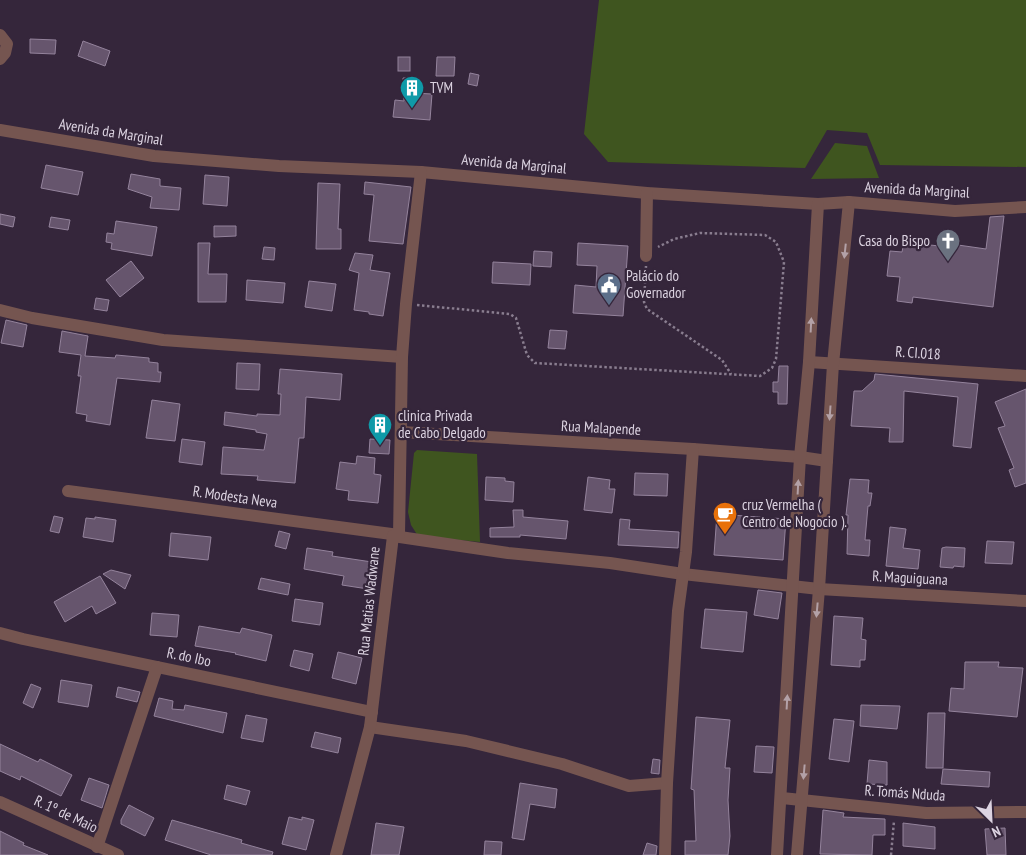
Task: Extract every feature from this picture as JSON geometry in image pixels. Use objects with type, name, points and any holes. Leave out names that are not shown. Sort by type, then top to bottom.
[{"type":"street","points":[[0,34],[7,44],[5,53],[0,59]]},
{"type":"street","name":"Avenida da Marginal","points":[[0,130],[154,156],[279,166],[421,172],[647,193],[818,204],[849,202],[956,211],[1026,207]]},
{"type":"street","name":"Rua Matias Wadwane","points":[[336,855],[370,727],[396,536],[401,432],[402,356],[421,172]]},
{"type":"street","points":[[646,256],[647,193]]},
{"type":"street","points":[[797,855],[819,589],[833,364],[849,202]]},
{"type":"street","points":[[777,855],[782,798],[800,457],[809,362],[818,204]]},
{"type":"street","points":[[0,310],[32,318],[163,340],[402,356]]},
{"type":"street","name":"R. CI.018","points":[[809,362],[1026,376]]},
{"type":"street","name":"Rua Malapende","points":[[401,432],[693,449],[800,457],[827,461]]},
{"type":"street","points":[[665,855],[667,783],[678,611],[686,552],[693,449]]},
{"type":"street","name":"R. Modesta Neva","points":[[68,491],[508,553],[610,563],[683,574]]},
{"type":"street","name":"R. Maguiguana","points":[[683,574],[819,589],[1026,601]]},
{"type":"street","name":"R. do Ibo","points":[[0,633],[372,712]]},
{"type":"street","points":[[97,847],[157,667]]},
{"type":"street","points":[[370,727],[466,741],[562,764],[628,786],[667,783]]},
{"type":"street","name":"R. Tomás Nduda","points":[[782,798],[926,813],[1026,812]]},
{"type":"street","name":"R. 1º de Maio","points":[[0,802],[118,855]]},
{"type":"path","points":[[406,304],[510,314],[516,318],[527,355],[535,363],[760,376],[772,368],[776,359],[784,262],[776,242],[765,235],[700,233],[674,239],[659,246],[646,256],[644,302],[647,309],[722,360],[731,374]]},
{"type":"path","points":[[891,855],[894,810]]},
{"type":"green space","points":[[599,0],[1026,0],[1026,167],[880,165],[867,133],[827,130],[805,168],[608,162],[584,134]]},
{"type":"green space","points":[[835,143],[867,146],[879,178],[811,179]]},
{"type":"green space","points":[[417,450],[477,454],[480,542],[418,536],[411,525],[408,512],[414,453]]},
{"type":"building","points":[[30,39],[56,40],[55,54],[30,53]]},
{"type":"building","points":[[83,41],[110,51],[105,66],[78,56]]},
{"type":"building","points":[[398,57],[410,57],[410,71],[398,71]]},
{"type":"building","points":[[437,57],[455,57],[454,76],[436,76]]},
{"type":"building","points":[[470,73],[479,75],[477,86],[468,84]]},
{"type":"building","name":"TVM","points":[[403,78],[413,78],[413,93],[432,94],[430,120],[393,117],[395,100],[404,101]]},
{"type":"building","points":[[46,165],[83,172],[78,195],[41,188]]},
{"type":"building","points":[[131,174],[160,179],[160,186],[181,188],[179,210],[150,208],[152,197],[128,189]]},
{"type":"building","points":[[205,175],[229,177],[227,206],[203,204]]},
{"type":"building","points":[[365,182],[411,187],[403,244],[369,241],[374,195],[364,194]]},
{"type":"building","points":[[318,183],[340,184],[338,229],[341,229],[341,249],[316,249]]},
{"type":"building","points":[[0,214],[15,217],[13,227],[0,224]]},
{"type":"building","points":[[1004,216],[993,307],[913,297],[912,303],[897,301],[900,277],[887,276],[890,251],[902,252],[904,242],[939,246],[940,236],[952,237],[951,244],[986,249],[990,217]]},
{"type":"building","points":[[51,217],[70,220],[68,230],[49,227]]},
{"type":"building","points":[[116,221],[157,227],[152,256],[111,249],[112,243],[106,242],[107,233],[114,234]]},
{"type":"building","points":[[214,226],[236,226],[236,236],[214,237]]},
{"type":"building","points":[[198,243],[210,243],[208,274],[227,274],[226,302],[198,302]]},
{"type":"building","points":[[578,243],[628,246],[623,316],[573,313],[575,285],[596,287],[597,266],[577,265]]},
{"type":"building","points":[[264,247],[275,248],[274,260],[262,259]]},
{"type":"building","points":[[534,251],[552,252],[551,267],[533,266]]},
{"type":"building","points":[[355,253],[373,255],[370,270],[390,273],[383,316],[354,310],[359,273],[349,270]]},
{"type":"building","points":[[131,261],[144,278],[120,297],[106,280]]},
{"type":"building","points":[[493,262],[531,264],[530,285],[492,283]]},
{"type":"building","points":[[247,280],[285,283],[283,303],[246,300]]},
{"type":"building","points":[[309,281],[336,284],[332,311],[305,307]]},
{"type":"building","points":[[96,298],[109,300],[107,311],[94,309]]},
{"type":"building","points":[[6,320],[27,325],[23,347],[1,343]]},
{"type":"building","points":[[550,330],[567,331],[565,349],[548,348]]},
{"type":"building","points":[[62,331],[88,336],[85,356],[115,358],[116,355],[149,358],[149,362],[158,363],[158,372],[161,372],[160,382],[117,378],[110,425],[86,421],[87,415],[76,413],[81,376],[78,376],[81,355],[59,352]]},
{"type":"building","points":[[237,363],[260,364],[259,390],[236,389]]},
{"type":"building","points":[[779,366],[788,366],[787,404],[778,404],[778,392],[773,392],[773,382],[778,382]]},
{"type":"building","points":[[280,369],[342,374],[340,400],[306,397],[304,438],[299,438],[295,483],[257,480],[258,476],[221,474],[223,447],[264,450],[267,434],[256,432],[256,430],[224,425],[225,412],[257,416],[257,414],[280,415],[281,394],[278,394]]},
{"type":"building","points":[[875,374],[978,384],[971,448],[953,446],[958,397],[904,391],[903,442],[889,442],[890,428],[851,426],[854,391],[862,391],[874,380]]},
{"type":"building","points":[[1026,389],[1026,483],[1015,487],[1009,470],[1014,468],[998,428],[1005,426],[995,402]]},
{"type":"building","points":[[152,400],[180,404],[175,441],[146,438]]},
{"type":"building","points":[[182,439],[205,442],[202,465],[179,462]]},
{"type":"building","name":"clinica Privada de Cabo Delgado","points":[[370,439],[390,440],[389,454],[369,453]]},
{"type":"building","points":[[357,456],[375,458],[374,474],[381,475],[378,503],[348,500],[349,491],[336,489],[340,462],[356,464]]},
{"type":"building","points":[[635,473],[668,474],[667,496],[634,495]]},
{"type":"building","points":[[486,477],[505,478],[505,481],[514,482],[513,502],[485,500]]},
{"type":"building","points":[[588,477],[610,480],[609,489],[615,489],[612,513],[584,510]]},
{"type":"building","points":[[850,479],[869,480],[868,493],[872,493],[870,506],[868,506],[865,540],[870,540],[869,556],[847,554],[848,515],[846,515]]},
{"type":"building","points":[[513,510],[523,510],[523,517],[568,521],[566,539],[520,535],[520,537],[490,537],[490,528],[514,527]]},
{"type":"building","name":"cruz Vermelha ( Centro de Nogocio ).","points":[[717,514],[786,519],[783,560],[714,555]]},
{"type":"building","points":[[54,516],[63,518],[59,533],[50,531]]},
{"type":"building","points":[[95,517],[116,520],[113,542],[83,537],[86,518],[95,519]]},
{"type":"building","points":[[620,519],[630,520],[629,529],[679,532],[678,548],[618,545]]},
{"type":"building","points":[[890,527],[906,529],[903,548],[920,550],[918,569],[886,566]]},
{"type":"building","points":[[279,531],[290,534],[286,549],[275,546]]},
{"type":"building","points":[[171,533],[211,537],[208,560],[169,556]]},
{"type":"building","points":[[987,541],[1014,542],[1012,564],[985,563]]},
{"type":"building","points":[[307,548],[333,552],[332,556],[372,562],[368,589],[342,585],[344,576],[304,569]]},
{"type":"building","points":[[942,548],[965,548],[964,567],[940,567]]},
{"type":"building","points":[[111,570],[131,575],[125,589],[103,574]]},
{"type":"building","points":[[100,576],[116,603],[96,614],[92,606],[65,622],[54,602]]},
{"type":"building","points":[[261,578],[290,584],[288,595],[258,589]]},
{"type":"building","points":[[758,590],[782,593],[778,619],[754,615]]},
{"type":"building","points":[[295,599],[323,603],[320,625],[292,621]]},
{"type":"building","points":[[705,609],[747,612],[743,652],[701,648]]},
{"type":"building","points":[[152,613],[179,615],[177,637],[150,635]]},
{"type":"building","points":[[834,616],[863,618],[861,639],[866,640],[865,660],[860,660],[860,667],[831,665]]},
{"type":"building","points":[[199,626],[240,633],[242,628],[272,635],[266,661],[236,653],[195,646]]},
{"type":"building","points":[[294,650],[313,654],[309,671],[290,666]]},
{"type":"building","points":[[338,652],[362,658],[356,684],[332,678]]},
{"type":"building","points":[[965,662],[999,662],[998,667],[1023,668],[1017,717],[949,711],[951,688],[964,689]]},
{"type":"building","points":[[61,680],[92,685],[88,707],[58,702]]},
{"type":"building","points":[[31,684],[41,688],[33,708],[23,703]]},
{"type":"building","points":[[118,687],[140,692],[137,702],[116,697]]},
{"type":"building","points":[[159,698],[173,701],[172,709],[184,710],[185,705],[227,713],[223,733],[154,716]]},
{"type":"building","points":[[861,705],[900,706],[897,729],[860,726]]},
{"type":"building","points":[[928,713],[945,713],[943,768],[926,768]]},
{"type":"building","points":[[246,715],[267,719],[263,742],[241,738]]},
{"type":"building","points":[[696,717],[730,720],[725,768],[730,768],[728,800],[730,836],[728,855],[685,855],[685,841],[696,841],[694,790],[691,789]]},
{"type":"building","points":[[834,719],[854,721],[849,762],[829,759]]},
{"type":"building","points":[[315,732],[341,738],[338,753],[311,747]]},
{"type":"building","points":[[0,744],[38,762],[40,759],[72,775],[61,796],[21,776],[20,780],[0,771]]},
{"type":"building","points":[[756,746],[774,747],[772,773],[754,772]]},
{"type":"building","points":[[653,759],[660,760],[659,774],[651,773]]},
{"type":"building","points":[[869,760],[887,762],[887,785],[867,784]]},
{"type":"building","points":[[943,769],[990,772],[989,787],[941,784]]},
{"type":"building","points":[[89,778],[109,785],[102,808],[81,800]]},
{"type":"building","points":[[520,783],[557,789],[555,808],[530,804],[524,840],[512,838]]},
{"type":"building","points":[[227,785],[250,791],[246,805],[224,799]]},
{"type":"building","points":[[129,805],[154,818],[145,836],[121,824],[121,820]]},
{"type":"building","points":[[823,810],[844,813],[843,817],[885,819],[885,835],[873,835],[872,855],[820,854]]},
{"type":"building","points":[[289,817],[302,820],[302,817],[314,820],[306,850],[282,844]]},
{"type":"building","points":[[172,820],[242,840],[241,843],[273,852],[272,855],[211,855],[165,840]]},
{"type":"building","points":[[376,823],[404,827],[399,855],[371,855]]},
{"type":"building","points":[[903,823],[935,827],[935,849],[903,846]]},
{"type":"building","points":[[1005,828],[1006,855],[987,855],[985,829]]},
{"type":"building","points":[[0,831],[24,843],[23,845],[48,855],[0,855]]},
{"type":"building","points":[[485,841],[502,842],[501,855],[484,855]]},
{"type":"building","points":[[647,843],[657,846],[656,855],[643,855]]},
{"type":"place","name":"TVM","points":[[412,109]]},
{"type":"place","name":"Casa do Bispo","points":[[948,262]]},
{"type":"place","name":"Palácio do Governador","points":[[609,306]]},
{"type":"place","name":"clinica Privada de Cabo Delgado","points":[[380,446]]},
{"type":"place","name":"cruz Vermelha ( Centro de Nogocio ).","points":[[725,535]]}]
